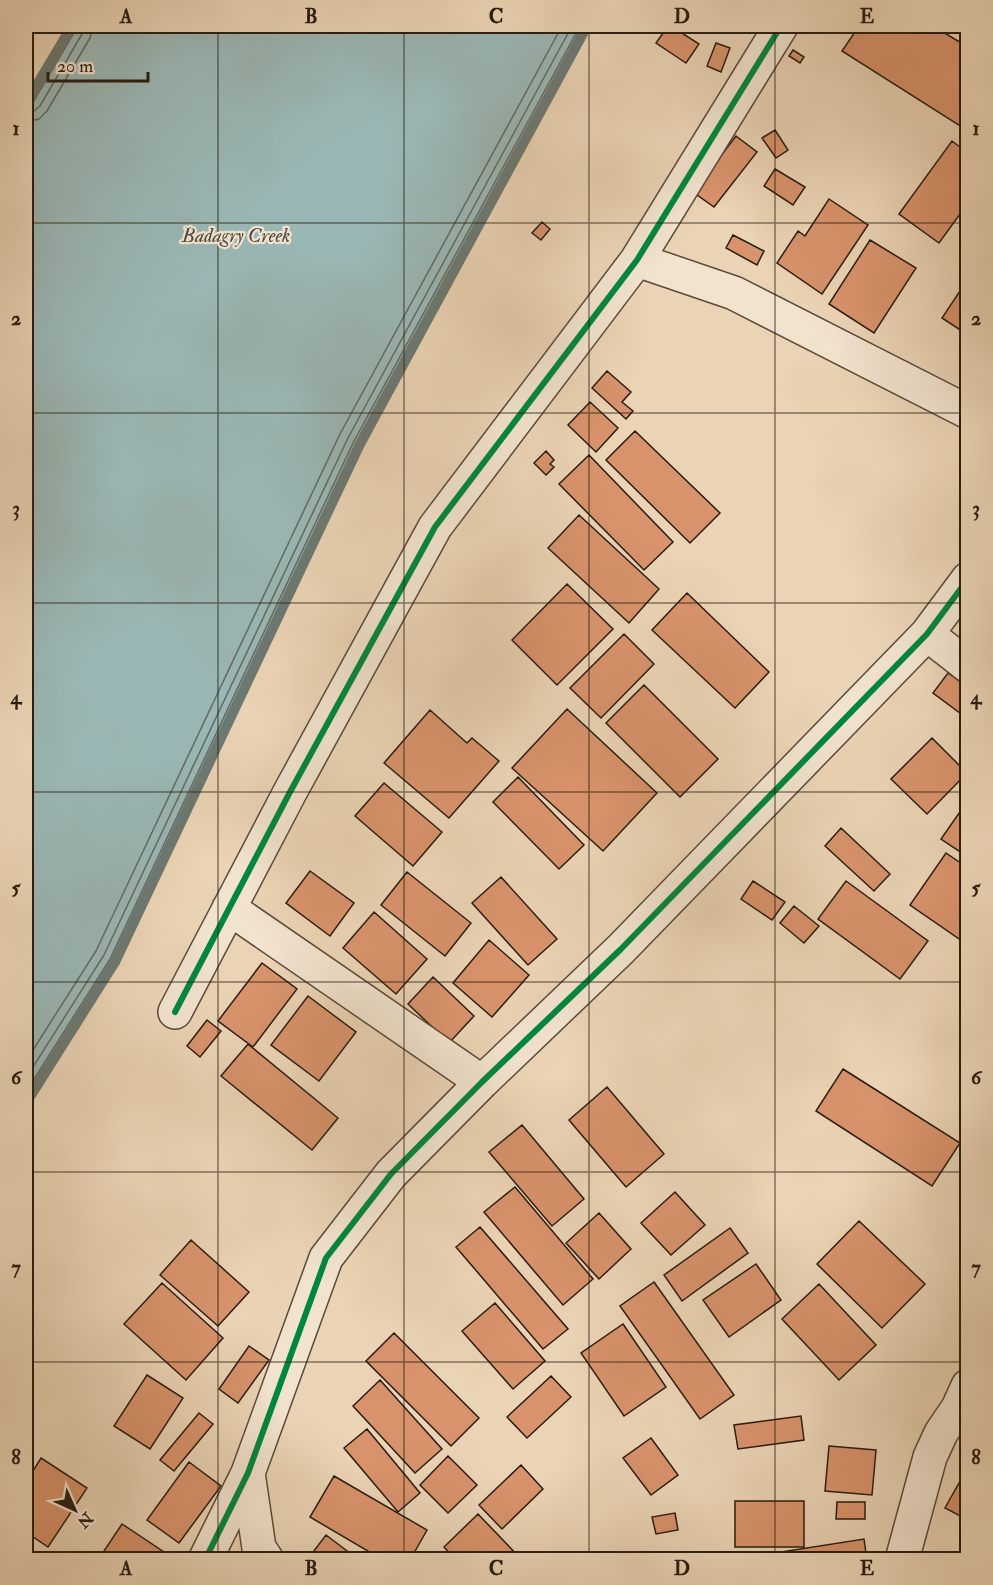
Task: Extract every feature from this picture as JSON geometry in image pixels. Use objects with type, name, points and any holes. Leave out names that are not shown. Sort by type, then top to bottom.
[{"type":"street","points":[[175,1012],[290,792],[435,527],[638,260],[781,26]]},
{"type":"street","points":[[638,260],[734,293],[968,412]]},
{"type":"street","points":[[205,1560],[248,1473],[326,1258],[391,1174],[482,1082],[621,949],[927,634],[968,579]]},
{"type":"street","points":[[927,634],[968,666]]},
{"type":"street","points":[[229,908],[482,1082]]},
{"type":"street","points":[[902,1560],[930,1457],[968,1386]]},
{"type":"street","points":[[248,1473],[259,1548],[267,1560]]},
{"type":"water","name":"Badagry Creek","points":[[72,26],[587,26],[360,444],[115,962],[26,1103],[26,103]]},
{"type":"building","points":[[668,26],[699,44],[686,63],[656,43]]},
{"type":"building","points":[[859,26],[933,26],[968,47],[968,131],[842,51]]},
{"type":"building","points":[[716,43],[730,48],[721,72],[707,66]]},
{"type":"building","points":[[793,50],[804,57],[800,63],[789,56]]},
{"type":"building","points":[[775,130],[788,150],[776,158],[762,138]]},
{"type":"building","points":[[736,136],[757,152],[714,207],[693,192]]},
{"type":"building","points":[[952,141],[968,153],[968,203],[939,243],[899,214]]},
{"type":"building","points":[[775,169],[805,187],[793,205],[764,186]]},
{"type":"building","points":[[829,199],[868,225],[822,294],[777,263],[798,231],[805,236]]},
{"type":"building","points":[[542,222],[550,229],[541,240],[532,233]]},
{"type":"building","points":[[733,235],[764,251],[757,265],[726,248]]},
{"type":"building","points":[[870,240],[916,268],[874,333],[829,304]]},
{"type":"building","points":[[968,279],[968,335],[942,318]]},
{"type":"building","points":[[607,371],[631,392],[622,402],[633,411],[626,419],[592,388]]},
{"type":"building","points":[[590,402],[618,428],[596,452],[568,425]]},
{"type":"building","points":[[635,431],[720,513],[690,543],[606,460]]},
{"type":"building","points":[[546,451],[554,460],[550,464],[554,467],[546,475],[534,463]]},
{"type":"building","points":[[589,455],[673,542],[644,570],[559,484]]},
{"type":"building","points":[[579,515],[659,589],[629,623],[548,548]]},
{"type":"building","points":[[567,584],[613,629],[557,685],[512,640]]},
{"type":"building","points":[[687,593],[769,672],[735,708],[652,630]]},
{"type":"building","points":[[624,634],[654,664],[601,718],[570,688]]},
{"type":"building","points":[[948,673],[968,687],[968,719],[933,693]]},
{"type":"building","points":[[644,685],[718,759],[680,797],[606,723]]},
{"type":"building","points":[[567,709],[657,793],[603,851],[512,768]]},
{"type":"building","points":[[430,710],[467,743],[472,738],[499,761],[449,818],[384,763]]},
{"type":"building","points":[[932,738],[967,773],[927,814],[891,779]]},
{"type":"building","points":[[518,777],[584,845],[559,869],[493,802]]},
{"type":"building","points":[[384,783],[442,832],[413,866],[355,816]]},
{"type":"building","points":[[964,806],[968,809],[968,857],[941,839]]},
{"type":"building","points":[[841,828],[890,874],[874,891],[825,846]]},
{"type":"building","points":[[946,853],[968,868],[968,945],[910,905]]},
{"type":"building","points":[[310,871],[354,903],[330,936],[286,903]]},
{"type":"building","points":[[407,872],[471,923],[445,956],[381,905]]},
{"type":"building","points":[[501,877],[557,939],[528,965],[472,903]]},
{"type":"building","points":[[753,881],[785,902],[772,920],[741,899]]},
{"type":"building","points":[[846,881],[928,941],[900,979],[818,919]]},
{"type":"building","points":[[794,906],[819,926],[804,943],[780,923]]},
{"type":"building","points":[[374,912],[427,959],[396,994],[343,948]]},
{"type":"building","points":[[489,940],[529,975],[492,1017],[453,983]]},
{"type":"building","points":[[262,963],[297,989],[253,1047],[218,1021]]},
{"type":"building","points":[[433,977],[474,1016],[449,1043],[408,1004]]},
{"type":"building","points":[[308,996],[356,1032],[319,1081],[271,1045]]},
{"type":"building","points":[[207,1020],[221,1031],[200,1057],[187,1046]]},
{"type":"building","points":[[248,1044],[338,1118],[312,1150],[221,1076]]},
{"type":"building","points":[[843,1069],[960,1143],[932,1186],[816,1111]]},
{"type":"building","points":[[607,1087],[664,1154],[626,1187],[569,1120]]},
{"type":"building","points":[[522,1125],[584,1199],[552,1226],[489,1152]]},
{"type":"building","points":[[515,1187],[593,1279],[563,1305],[484,1212]]},
{"type":"building","points":[[675,1192],[705,1225],[671,1255],[641,1223]]},
{"type":"building","points":[[599,1213],[631,1249],[599,1279],[566,1243]]},
{"type":"building","points":[[859,1221],[925,1284],[882,1328],[817,1264]]},
{"type":"building","points":[[480,1227],[568,1329],[543,1349],[456,1247]]},
{"type":"building","points":[[730,1228],[748,1253],[682,1301],[664,1275]]},
{"type":"building","points":[[191,1240],[249,1292],[218,1326],[160,1275]]},
{"type":"building","points":[[756,1264],[781,1300],[729,1337],[703,1300]]},
{"type":"building","points":[[654,1282],[734,1395],[700,1419],[620,1306]]},
{"type":"building","points":[[162,1283],[223,1338],[186,1380],[124,1324]]},
{"type":"building","points":[[819,1284],[876,1345],[839,1380],[782,1319]]},
{"type":"building","points":[[495,1303],[545,1361],[513,1389],[462,1331]]},
{"type":"building","points":[[623,1324],[666,1387],[624,1416],[581,1353]]},
{"type":"building","points":[[394,1333],[479,1418],[451,1446],[366,1361]]},
{"type":"building","points":[[249,1346],[269,1360],[238,1403],[219,1389]]},
{"type":"building","points":[[147,1375],[183,1398],[150,1449],[114,1426]]},
{"type":"building","points":[[551,1376],[571,1397],[527,1438],[507,1417]]},
{"type":"building","points":[[380,1380],[442,1449],[415,1473],[353,1406]]},
{"type":"building","points":[[199,1413],[213,1424],[174,1471],[160,1460]]},
{"type":"building","points":[[801,1416],[804,1440],[738,1449],[734,1425]]},
{"type":"building","points":[[367,1429],[420,1493],[398,1512],[344,1448]]},
{"type":"building","points":[[651,1438],[678,1475],[651,1495],[623,1458]]},
{"type":"building","points":[[829,1446],[876,1450],[872,1495],[825,1491]]},
{"type":"building","points":[[448,1456],[477,1485],[448,1513],[420,1485]]},
{"type":"building","points":[[41,1458],[87,1488],[48,1547],[26,1532],[26,1482]]},
{"type":"building","points":[[189,1462],[221,1486],[179,1543],[147,1520]]},
{"type":"building","points":[[521,1465],[543,1489],[502,1529],[479,1505]]},
{"type":"building","points":[[334,1476],[427,1530],[410,1560],[383,1560],[310,1517]]},
{"type":"building","points":[[963,1476],[968,1478],[968,1520],[945,1508]]},
{"type":"building","points":[[735,1501],[804,1501],[804,1547],[735,1547]]},
{"type":"building","points":[[837,1502],[865,1502],[865,1519],[836,1519]]},
{"type":"building","points":[[675,1513],[678,1530],[656,1534],[652,1517]]},
{"type":"building","points":[[478,1514],[522,1560],[456,1560],[444,1547]]},
{"type":"building","points":[[122,1524],[176,1560],[98,1560]]},
{"type":"building","points":[[326,1535],[359,1560],[307,1560]]},
{"type":"building","points":[[864,1539],[867,1560],[751,1560],[750,1557]]},
{"type":"building","points":[[572,1552],[579,1560],[563,1560]]},
{"type":"waterway","points":[[26,103],[72,26]]},
{"type":"waterway","points":[[26,1103],[115,962],[360,444],[587,26]]},
{"type":"cycle path","points":[[175,1012],[290,792],[435,527],[637,260],[781,26]]},
{"type":"cycle path","points":[[205,1560],[248,1473],[326,1258],[391,1174],[482,1082],[621,949],[927,634],[968,579]]}]
